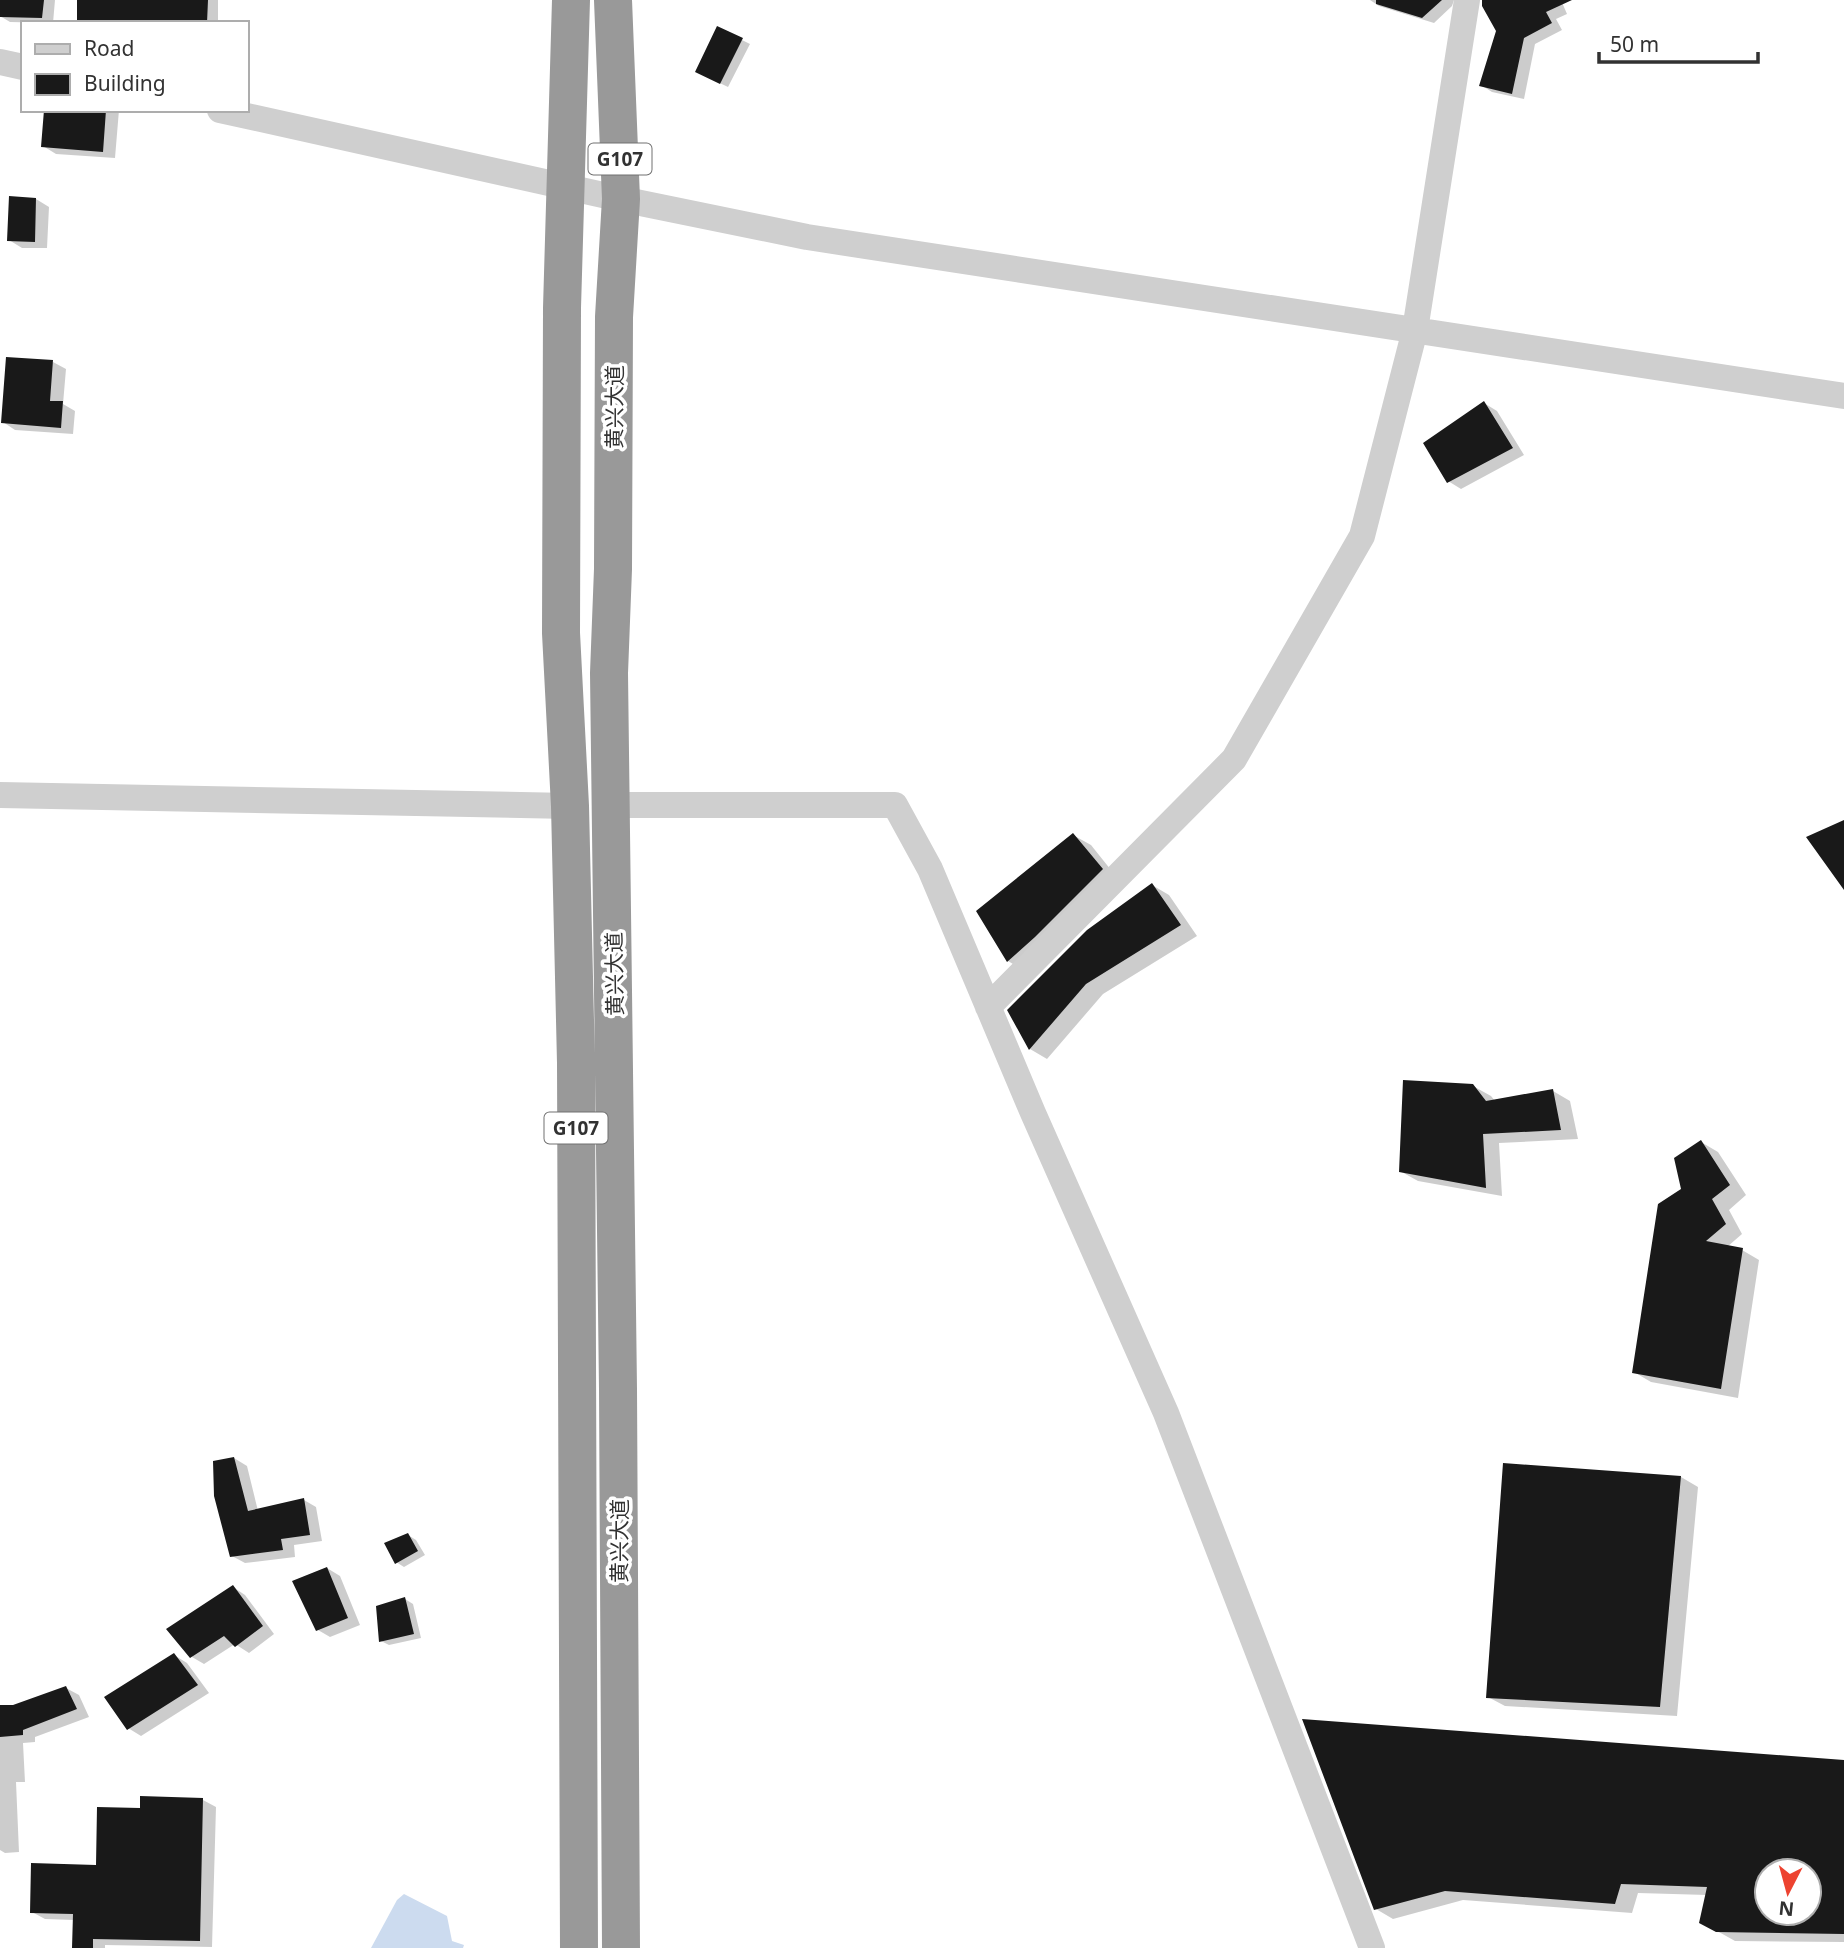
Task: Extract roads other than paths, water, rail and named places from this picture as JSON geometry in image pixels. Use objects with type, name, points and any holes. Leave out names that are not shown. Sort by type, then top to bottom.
[{"type":"highway","name":"黄兴大道","points":[[571,0],[565,186],[561,633],[570,806],[576,1063],[579,1948]]},
{"type":"highway","name":"黄兴大道","points":[[613,0],[621,199],[614,317],[613,569],[609,673],[618,1389],[621,1948]]},
{"type":"highway","points":[[562,408],[570,388],[588,379],[598,382],[604,388],[614,408]]},
{"type":"street","points":[[988,1007],[1234,758],[1362,536],[1415,330],[1467,0]]},
{"type":"street","points":[[0,62],[21,67]]},
{"type":"street","points":[[229,112],[621,199],[807,237],[1844,396]]},
{"type":"street","points":[[0,795],[570,806]]},
{"type":"street","points":[[612,805],[895,805],[930,869],[1166,1413],[1372,1948]]},
{"type":"water","points":[[404,1894],[447,1916],[452,1941],[464,1945],[463,1948],[371,1948],[397,1900]]}]
